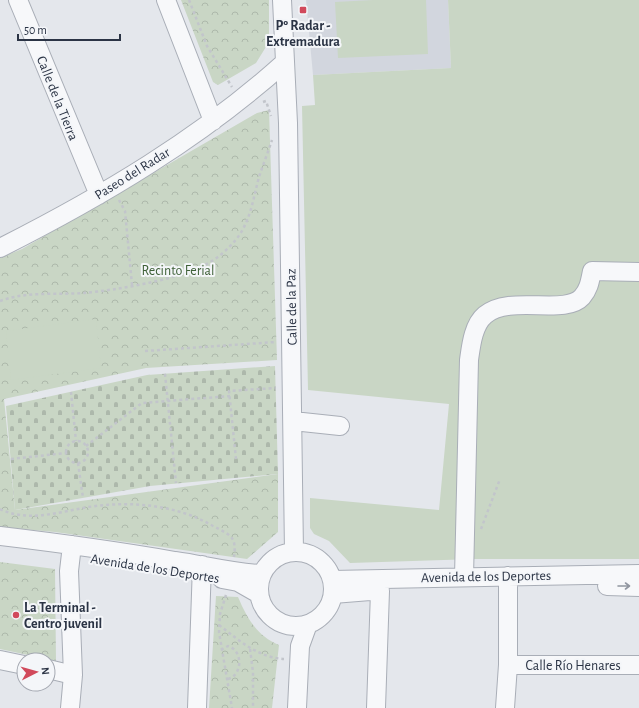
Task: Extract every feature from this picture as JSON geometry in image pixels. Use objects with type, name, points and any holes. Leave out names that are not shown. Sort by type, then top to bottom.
[{"type":"street","name":"Calle de la Tierra","points":[[18,0],[106,191]]},
{"type":"street","points":[[166,0],[213,121]]},
{"type":"street","points":[[282,0],[286,62]]},
{"type":"street","name":"Paseo del Radar","points":[[0,248],[106,191],[213,121],[240,100],[259,95],[286,62]]},
{"type":"street","name":"Calle de la Paz","points":[[286,62],[292,340],[294,552]]},
{"type":"street","points":[[259,95],[287,101]]},
{"type":"street","points":[[464,577],[469,360],[474,335],[484,315],[500,306],[568,304],[581,298],[589,287],[592,272],[639,272]]},
{"type":"street","points":[[293,421],[340,426]]},
{"type":"street","name":"Avenida de los Deportes","points":[[0,536],[202,570],[262,574]]},
{"type":"street","name":"Avenida de los Deportes","points":[[0,545],[72,549]]},
{"type":"street","points":[[70,708],[73,674],[69,590],[72,549]]},
{"type":"street","points":[[294,552],[305,552],[316,557],[326,566],[333,587],[327,610],[321,617],[308,624],[295,626],[284,624],[269,615],[261,602],[259,594],[262,574],[270,562],[280,555],[294,552]]},
{"type":"street","points":[[197,708],[202,570]]},
{"type":"street","name":"Avenida de los Deportes","points":[[202,570],[238,582],[259,594]]},
{"type":"street","name":"Avenida de los Deportes","points":[[333,587],[380,591],[508,581],[639,574]]},
{"type":"street","name":"Avenida de los Deportes","points":[[333,587],[358,580],[403,577],[464,577],[508,581],[639,587]]},
{"type":"street","points":[[505,708],[508,665],[508,581]]},
{"type":"street","points":[[376,708],[380,591]]},
{"type":"street","points":[[284,624],[291,647],[287,708]]},
{"type":"street","points":[[297,708],[300,646],[308,624]]},
{"type":"street","points":[[0,660],[16,663]]},
{"type":"street","name":"Calle Río Henares","points":[[508,665],[639,664]]},
{"type":"street","points":[[56,671],[73,674]]},
{"type":"path","points":[[189,0],[207,46],[240,100]]},
{"type":"path","points":[[259,95],[266,101],[273,123]]},
{"type":"path","points":[[0,301],[32,294],[83,293],[132,285],[203,266],[224,252],[242,231],[253,206],[259,178],[273,136]]},
{"type":"path","points":[[106,191],[125,211],[132,285]]},
{"type":"path","points":[[145,352],[292,340]]},
{"type":"path","points":[[165,374],[176,483]]},
{"type":"path","points":[[236,459],[229,391],[292,387]]},
{"type":"path","points":[[71,392],[76,441]]},
{"type":"path","points":[[86,446],[142,403],[230,396]]},
{"type":"path","points":[[76,441],[81,442],[88,450],[87,457],[78,463],[69,459],[66,453],[68,446],[76,441]]},
{"type":"path","points":[[10,459],[66,453]]},
{"type":"path","points":[[78,463],[83,498]]},
{"type":"path","points":[[200,614],[219,625],[258,654],[274,659],[290,660]]},
{"type":"path","points":[[221,650],[228,646],[231,647],[240,662],[237,672],[228,679]]},
{"type":"path","points":[[250,649],[253,672],[252,708]]},
{"type":"shaded area","points":[[306,0],[448,0],[451,68],[313,75]]},
{"type":"green space","points":[[181,0],[269,0],[269,42],[256,63],[218,85],[213,82]]},
{"type":"green space","points":[[426,0],[428,54],[338,58],[335,2]]},
{"type":"green space","points":[[448,0],[639,0],[639,559],[475,559],[350,563],[329,541],[314,534],[310,528],[310,498],[439,510],[449,404],[308,390],[302,106],[315,105],[313,75],[451,68]]},
{"type":"green space","name":"Recinto Ferial","points":[[269,110],[277,360],[146,368],[4,399],[15,510],[278,474],[278,532],[247,559],[55,532],[0,527],[0,258],[22,249],[257,113]]},
{"type":"green space","points":[[96,319],[101,368],[11,380],[6,331]]},
{"type":"green space","points":[[275,366],[278,474],[150,486],[15,510],[6,406],[147,375]]},
{"type":"green space","points":[[0,562],[55,569],[56,652],[16,652],[0,649]]},
{"type":"green space","points":[[216,596],[238,597],[254,626],[265,637],[279,645],[272,708],[209,708]]},
{"type":"place","name":"Pº Radar - Extremadura","points":[[303,10]]},
{"type":"place","name":"La Terminal - Centro juvenil","points":[[16,615]]}]
